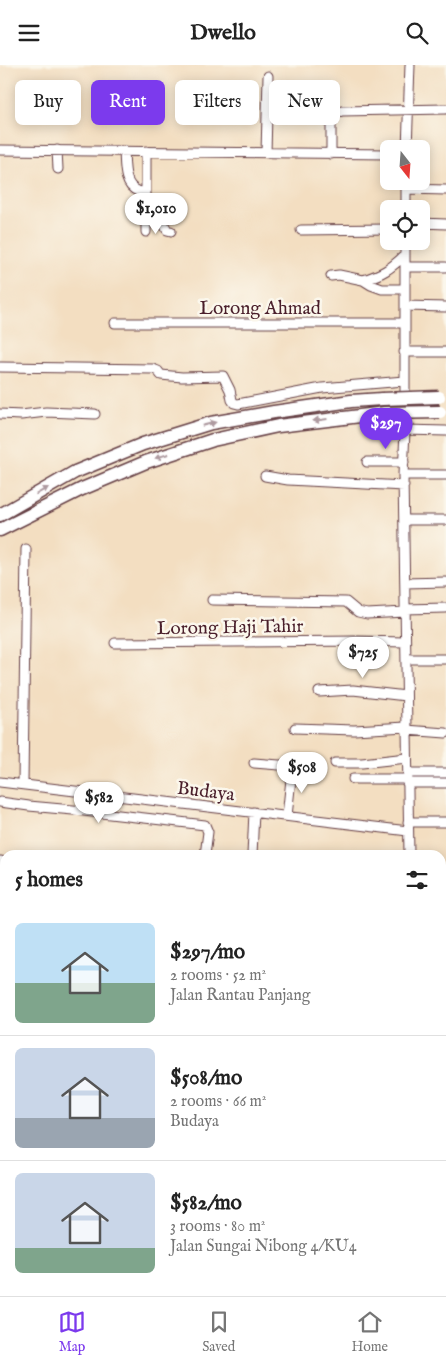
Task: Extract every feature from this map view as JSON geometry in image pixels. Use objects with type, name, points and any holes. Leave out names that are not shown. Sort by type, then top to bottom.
[{"type":"highway","points":[[0,515],[76,472],[143,444],[211,423],[351,401],[443,397]]},
{"type":"highway","points":[[0,530],[82,489],[146,461],[213,440],[278,425],[386,413],[443,412]]},
{"type":"street","points":[[407,140],[410,65]]},
{"type":"street","points":[[266,153],[268,76]]},
{"type":"street","points":[[330,154],[331,119],[336,113],[342,111],[446,109]]},
{"type":"street","points":[[0,150],[380,154]]},
{"type":"street","points":[[58,151],[58,169]]},
{"type":"street","points":[[124,151],[126,174],[130,185],[137,191],[146,193]]},
{"type":"street","points":[[146,151],[146,232]]},
{"type":"street","points":[[430,188],[446,190]]},
{"type":"street","points":[[146,217],[159,218],[167,230],[171,231]]},
{"type":"street","points":[[430,223],[446,224]]},
{"type":"street","points":[[301,230],[380,229]]},
{"type":"street","points":[[405,250],[404,583],[409,850]]},
{"type":"street","points":[[363,280],[381,274],[405,255]]},
{"type":"street","points":[[405,267],[446,267]]},
{"type":"street","points":[[331,276],[339,275],[363,280],[382,289],[405,289]]},
{"type":"street","points":[[405,306],[446,307]]},
{"type":"street","name":"Lorong Ahmad","points":[[115,323],[404,323]]},
{"type":"street","points":[[404,352],[446,352]]},
{"type":"street","points":[[0,367],[153,369],[161,375],[182,377],[223,376],[230,390],[232,400],[238,404],[322,389],[404,381]]},
{"type":"street","points":[[0,414],[21,415],[46,412],[95,414]]},
{"type":"street","points":[[405,430],[446,431]]},
{"type":"street","points":[[367,462],[404,463]]},
{"type":"street","points":[[404,475],[446,475]]},
{"type":"street","points":[[265,476],[288,480],[404,486]]},
{"type":"street","points":[[404,520],[446,520]]},
{"type":"street","points":[[23,784],[26,549]]},
{"type":"street","points":[[404,583],[446,582]]},
{"type":"street","points":[[212,600],[346,602],[358,613],[367,614],[446,608]]},
{"type":"street","name":"Lorong Haji Tahir","points":[[115,643],[405,642]]},
{"type":"street","points":[[406,659],[446,659]]},
{"type":"street","points":[[319,692],[353,689],[406,696]]},
{"type":"street","points":[[295,728],[406,729],[446,733]]},
{"type":"street","points":[[335,763],[362,763],[407,758]]},
{"type":"street","points":[[254,763],[288,765],[292,770],[287,816]]},
{"type":"street","points":[[353,779],[407,778],[446,773]]},
{"type":"street","points":[[407,778],[446,783]]},
{"type":"street","name":"Budaya","points":[[0,782],[287,816],[408,826],[446,821]]},
{"type":"street","points":[[0,802],[205,825],[208,832],[206,850]]},
{"type":"street","points":[[252,850],[254,812]]}]
